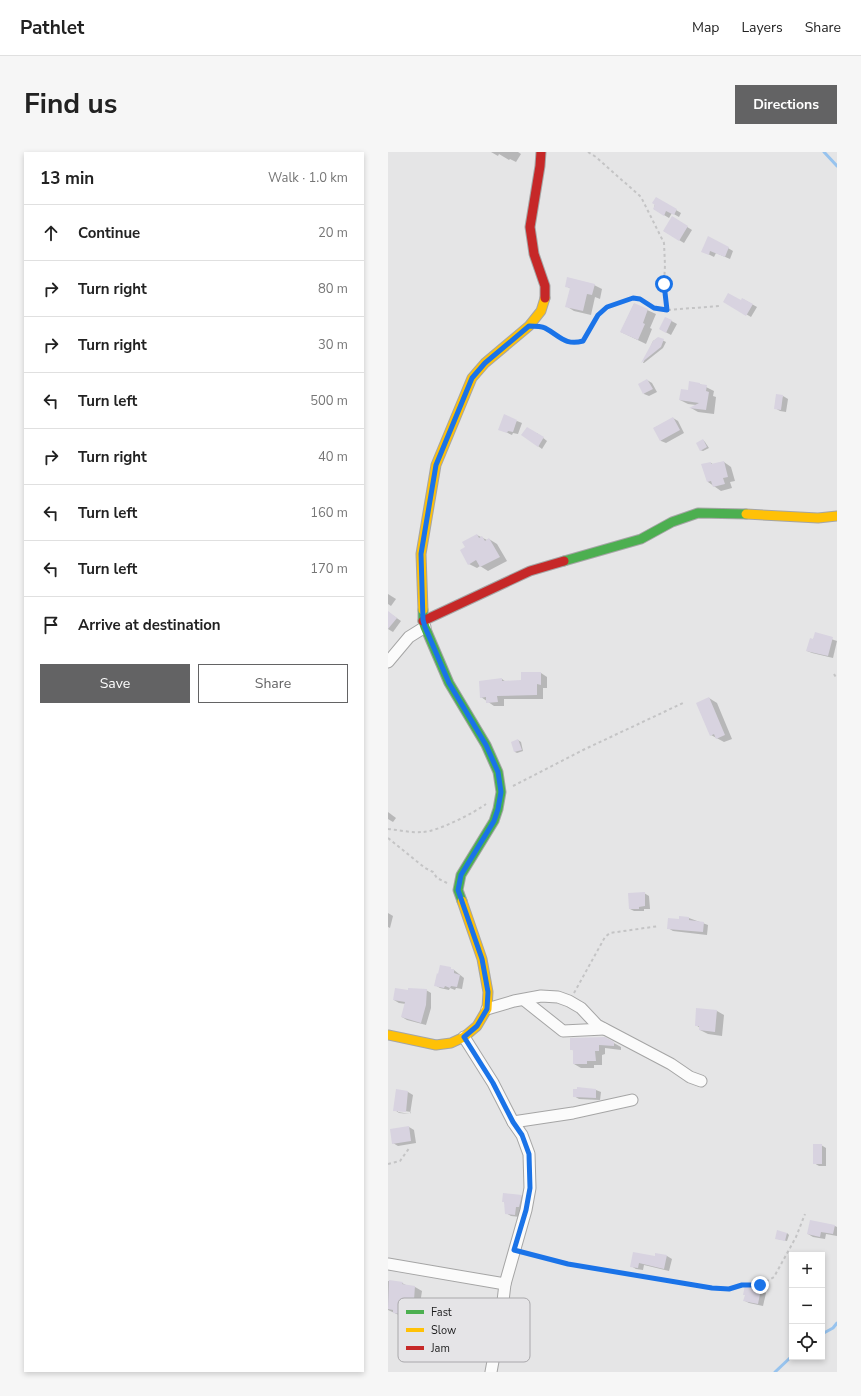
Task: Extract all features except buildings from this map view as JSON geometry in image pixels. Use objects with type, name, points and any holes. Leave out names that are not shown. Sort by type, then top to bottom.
[{"type":"street","points":[[388,1035],[436,1045],[451,1043],[464,1037],[477,1026],[487,1009],[488,992],[482,959],[458,890],[461,875],[494,821],[501,792],[498,772],[486,745],[449,683],[424,624],[421,554],[436,465],[472,378],[485,363],[529,326],[540,311],[545,298],[545,286],[534,254],[530,228],[541,152]]},
{"type":"street","points":[[388,662],[408,637],[424,624],[530,571],[641,540],[672,522],[698,513],[766,514],[818,518],[837,516]]},
{"type":"street","points":[[487,1009],[514,1001],[541,996],[569,1001],[581,1008],[597,1025],[671,1064],[690,1077],[701,1081]]},
{"type":"street","points":[[524,1000],[563,1031],[604,1029]]},
{"type":"street","points":[[464,1037],[493,1083],[513,1122],[522,1135],[529,1154],[530,1188],[526,1210],[505,1284],[503,1298]]},
{"type":"street","points":[[513,1122],[573,1113],[632,1100]]},
{"type":"street","points":[[388,1264],[505,1284]]},
{"type":"street","points":[[491,1372],[493,1362]]},
{"type":"path","points":[[588,152],[596,157],[641,197],[664,243],[664,284],[667,310]]},
{"type":"path","points":[[529,326],[544,327],[567,342],[576,343],[583,341],[598,315],[607,307],[633,298],[640,299],[654,308],[667,310],[720,306]]},
{"type":"path","points":[[834,674],[837,679]]},
{"type":"path","points":[[388,829],[421,832],[431,831],[479,809],[501,792],[583,750],[683,703]]},
{"type":"path","points":[[388,838],[425,868],[433,872],[437,878],[458,890]]},
{"type":"path","points":[[569,1001],[605,937],[610,933],[659,926]]},
{"type":"path","points":[[388,1164],[400,1161],[410,1147]]},
{"type":"path","points":[[514,1250],[568,1264],[712,1288],[729,1289],[742,1285],[760,1285],[774,1277],[796,1237],[805,1214]]},
{"type":"waterway","points":[[824,152],[837,166]]},
{"type":"waterway","points":[[825,1332],[833,1328],[837,1323]]},
{"type":"waterway","points":[[775,1372],[789,1359]]},
{"type":"traffic: fast","points":[[564,561],[641,539],[672,522],[698,513],[746,514]]},
{"type":"traffic: fast","points":[[423,610],[423,621],[425,627],[449,683],[486,745],[498,772],[501,792],[494,821],[461,875],[458,890],[462,901]]},
{"type":"traffic: slow","points":[[423,610],[421,554],[436,465],[472,378],[485,363],[529,326],[541,311],[545,298]]},
{"type":"traffic: slow","points":[[746,514],[818,518],[837,516]]},
{"type":"traffic: slow","points":[[388,1035],[436,1045],[451,1043],[464,1037],[477,1026],[487,1009],[488,992],[482,959],[462,901]]},
{"type":"traffic: jam","points":[[541,152],[530,227],[534,254],[545,286],[545,298]]},
{"type":"traffic: jam","points":[[423,621],[530,571],[564,561]]},
{"type":"route","points":[[664,284],[667,310],[654,308],[640,299],[633,298],[607,307],[598,315],[583,341],[576,343],[567,342],[544,327],[529,326],[485,363],[472,378],[436,465],[421,554],[423,620],[449,683],[486,745],[498,772],[501,792],[494,821],[461,875],[458,890],[482,959],[488,992],[487,1009],[477,1026],[464,1037],[493,1083],[513,1122],[522,1135],[529,1154],[530,1188],[526,1210],[514,1250],[568,1264],[712,1288],[729,1289],[742,1285],[760,1285]]}]
